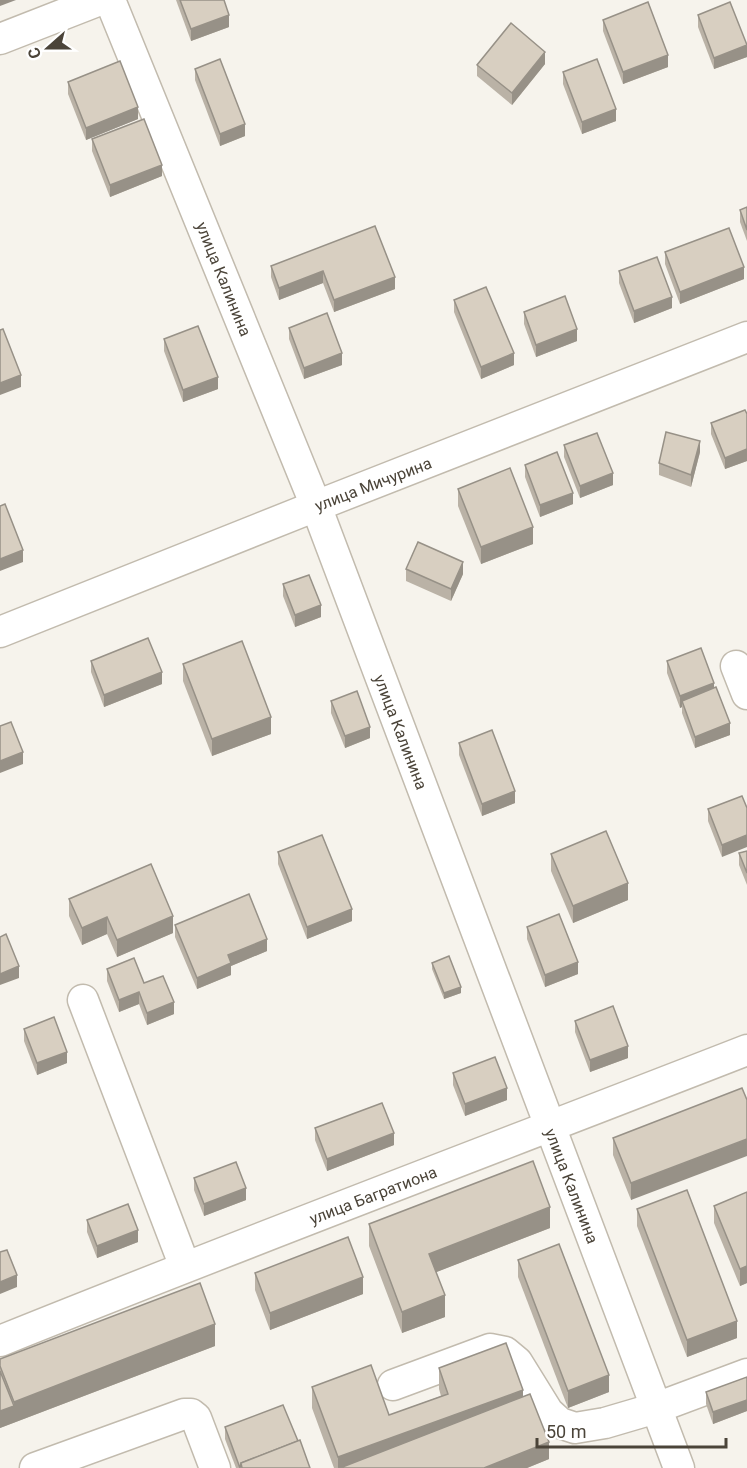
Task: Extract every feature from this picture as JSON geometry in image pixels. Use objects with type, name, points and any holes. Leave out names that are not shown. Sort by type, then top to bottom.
[{"type":"street","points":[[0,39],[100,0]]},
{"type":"street","name":"улица Калинина","points":[[110,0],[316,506],[679,1468]]},
{"type":"street","name":"улица Мичурина","points":[[0,632],[747,338]]},
{"type":"street","points":[[736,666],[747,694]]},
{"type":"street","points":[[83,1000],[185,1267]]},
{"type":"street","name":"улица Багратиона","points":[[0,1341],[747,1050]]},
{"type":"street","points":[[393,1385],[490,1349],[505,1352],[517,1362],[548,1412],[560,1423],[575,1428],[605,1423],[656,1408],[747,1374]]},
{"type":"street","points":[[35,1468],[184,1414],[191,1414],[196,1418],[216,1468]]},
{"type":"building","points":[[180,0],[224,0],[229,15],[191,29]]},
{"type":"building","points":[[648,2],[668,55],[623,72],[603,20]]},
{"type":"building","points":[[730,2],[747,45],[714,58],[698,15]]},
{"type":"building","points":[[511,23],[545,52],[512,93],[477,65]]},
{"type":"building","points":[[220,59],[245,124],[220,134],[195,69]]},
{"type":"building","points":[[597,59],[616,109],[582,122],[563,72]]},
{"type":"building","points":[[120,61],[138,107],[86,128],[68,82]]},
{"type":"building","points":[[144,119],[162,165],[110,185],[92,139]]},
{"type":"building","points":[[747,207],[747,230],[740,210]]},
{"type":"building","points":[[375,226],[395,277],[334,300],[323,271],[279,288],[271,266]]},
{"type":"building","points":[[729,228],[744,267],[680,292],[665,252]]},
{"type":"building","points":[[657,257],[672,297],[634,311],[619,271]]},
{"type":"building","points":[[486,287],[514,353],[481,367],[454,300]]},
{"type":"building","points":[[565,296],[577,329],[536,345],[524,312]]},
{"type":"building","points":[[327,313],[342,353],[304,368],[289,328]]},
{"type":"building","points":[[198,326],[218,377],[183,390],[164,339]]},
{"type":"building","points":[[3,329],[21,375],[0,383],[0,330]]},
{"type":"building","points":[[745,410],[747,449],[725,458],[711,423]]},
{"type":"building","points":[[666,432],[700,441],[691,475],[659,463]]},
{"type":"building","points":[[597,433],[613,473],[580,486],[564,445]]},
{"type":"building","points":[[557,452],[573,493],[540,505],[525,465]]},
{"type":"building","points":[[510,468],[533,527],[481,547],[458,489]]},
{"type":"building","points":[[5,504],[23,550],[0,559],[0,506]]},
{"type":"building","points":[[418,542],[463,562],[451,589],[406,569]]},
{"type":"building","points":[[309,575],[321,605],[295,615],[283,584]]},
{"type":"building","points":[[148,638],[162,672],[104,695],[91,661]]},
{"type":"building","points":[[242,641],[271,717],[212,739],[183,664]]},
{"type":"building","points":[[701,648],[714,683],[680,696],[667,661]]},
{"type":"building","points":[[716,687],[730,723],[695,737],[682,701]]},
{"type":"building","points":[[357,691],[370,727],[345,736],[331,701]]},
{"type":"building","points":[[11,722],[23,752],[0,761],[0,726]]},
{"type":"building","points":[[492,730],[515,791],[482,804],[459,743]]},
{"type":"building","points":[[742,796],[747,808],[747,835],[722,845],[708,809]]},
{"type":"building","points":[[606,831],[628,883],[573,906],[551,854]]},
{"type":"building","points":[[322,835],[352,909],[307,927],[278,852]]},
{"type":"building","points":[[747,851],[747,873],[739,853]]},
{"type":"building","points":[[151,864],[173,916],[117,940],[107,917],[82,928],[69,899]]},
{"type":"building","points":[[249,894],[267,939],[228,955],[231,963],[197,978],[175,925]]},
{"type":"building","points":[[559,914],[578,962],[545,975],[527,927]]},
{"type":"building","points":[[6,934],[19,966],[0,974],[0,937]]},
{"type":"building","points":[[449,956],[461,987],[444,993],[432,963]]},
{"type":"building","points":[[134,958],[144,983],[163,976],[174,1002],[147,1013],[139,992],[119,1000],[107,969]]},
{"type":"building","points":[[613,1006],[628,1046],[590,1060],[575,1021]]},
{"type":"building","points":[[54,1017],[67,1052],[37,1063],[24,1029]]},
{"type":"building","points":[[495,1057],[507,1088],[465,1104],[453,1073]]},
{"type":"building","points":[[742,1088],[747,1100],[747,1139],[631,1183],[613,1138]]},
{"type":"building","points":[[382,1103],[394,1133],[327,1159],[315,1128]]},
{"type":"building","points":[[533,1161],[550,1207],[429,1254],[445,1295],[402,1312],[369,1224]]},
{"type":"building","points":[[236,1162],[246,1188],[204,1204],[194,1178]]},
{"type":"building","points":[[687,1190],[737,1321],[687,1340],[637,1209]]},
{"type":"building","points":[[747,1192],[747,1266],[740,1269],[714,1206]]},
{"type":"building","points":[[128,1204],[138,1230],[97,1246],[87,1220]]},
{"type":"building","points":[[348,1237],[363,1277],[270,1313],[255,1273]]},
{"type":"building","points":[[559,1244],[609,1375],[568,1391],[518,1260]]},
{"type":"building","points":[[7,1250],[17,1275],[0,1282],[0,1252]]},
{"type":"building","points":[[200,1283],[215,1324],[14,1402],[0,1366],[0,1359]]},
{"type":"building","points":[[506,1343],[523,1390],[338,1457],[312,1387],[371,1365],[389,1415],[448,1394],[439,1368]]},
{"type":"building","points":[[0,1371],[14,1406],[0,1411]]},
{"type":"building","points":[[747,1377],[747,1400],[713,1412],[706,1392]]},
{"type":"building","points":[[530,1394],[549,1442],[484,1468],[340,1468]]},
{"type":"building","points":[[283,1405],[298,1441],[241,1463],[240,1468],[225,1427]]},
{"type":"building","points":[[300,1440],[310,1468],[242,1468],[241,1463]]}]
